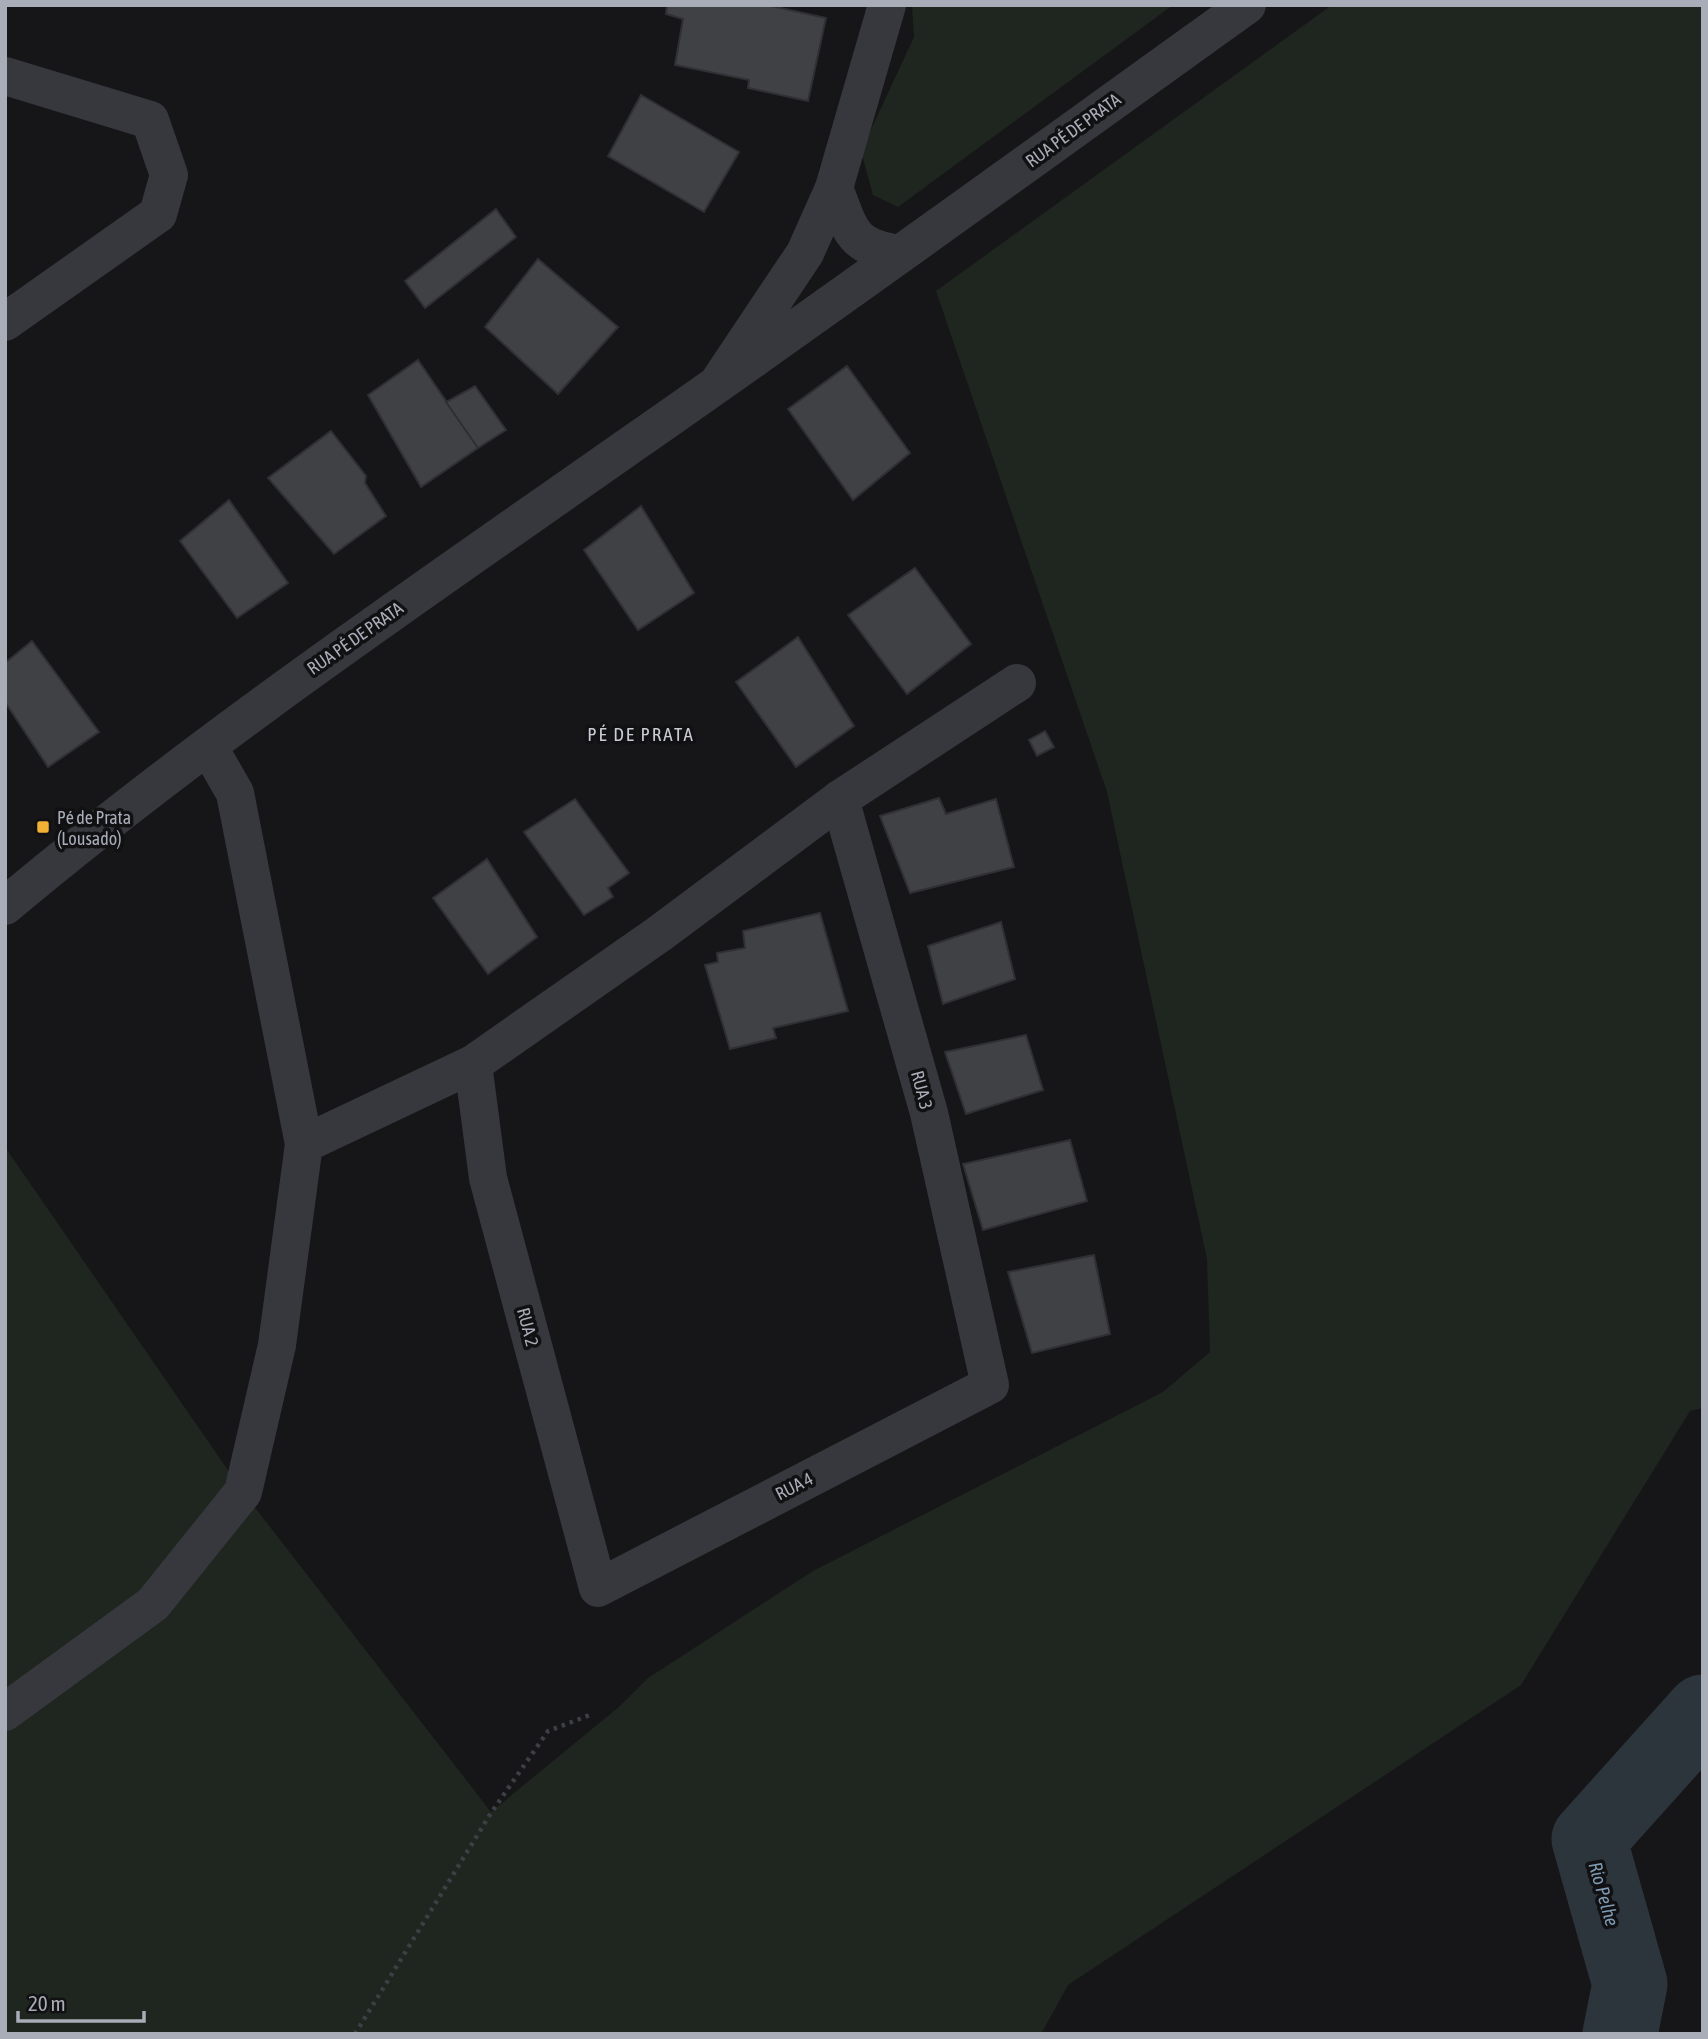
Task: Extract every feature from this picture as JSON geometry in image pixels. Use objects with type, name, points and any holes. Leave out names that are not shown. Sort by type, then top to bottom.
[{"type":"street","name":"RUA PÉ DE PRATA","points":[[716,386],[805,253],[834,188],[887,5]]},
{"type":"street","name":"RUA PÉ DE PRATA","points":[[5,906],[90,834],[261,704],[716,386],[1247,5]]},
{"type":"street","points":[[5,76],[150,120],[169,175],[158,214],[5,322]]},
{"type":"street","points":[[834,188],[851,232],[872,250],[900,254]]},
{"type":"street","points":[[304,1144],[473,1064],[659,934],[840,799],[1017,683]]},
{"type":"street","points":[[5,1712],[153,1604],[243,1492],[277,1345],[304,1144],[234,793],[208,746]]},
{"type":"street","name":"RUA 3","points":[[840,799],[929,1113],[989,1385]]},
{"type":"street","name":"RUA 2","points":[[473,1064],[488,1178],[598,1588]]},
{"type":"street","name":"RUA 4","points":[[598,1588],[989,1385]]},
{"type":"path","points":[[355,2034],[491,1813],[548,1731],[590,1716]]},
{"type":"shaded area","points":[[912,5],[1173,5],[898,207],[873,195],[861,151],[914,37]]},
{"type":"shaded area","points":[[1332,5],[1703,5],[1703,1408],[1690,1411],[1521,1685],[1068,1985],[1041,2034],[5,2034],[5,1147],[243,1492],[491,1812],[620,1706],[648,1678],[813,1571],[1163,1392],[1210,1352],[1207,1259],[1107,792],[936,291]]},
{"type":"building","points":[[667,5],[767,5],[826,18],[808,101],[748,88],[749,80],[675,65],[683,19],[666,14]]},
{"type":"building","points":[[641,95],[739,152],[704,212],[608,156]]},
{"type":"building","points":[[496,209],[516,237],[425,308],[405,281]]},
{"type":"building","points":[[538,259],[618,327],[558,394],[485,327]]},
{"type":"building","points":[[418,360],[478,448],[421,487],[368,395]]},
{"type":"building","points":[[847,366],[910,453],[853,500],[788,409]]},
{"type":"building","points":[[475,386],[506,430],[478,448],[446,402]]},
{"type":"building","points":[[331,431],[366,476],[365,483],[386,516],[334,554],[268,478]]},
{"type":"building","points":[[229,500],[288,583],[237,618],[180,541]]},
{"type":"building","points":[[641,506],[694,593],[638,630],[584,550]]},
{"type":"building","points":[[915,568],[971,644],[907,694],[848,615]]},
{"type":"building","points":[[798,637],[854,726],[796,767],[736,682]]},
{"type":"building","points":[[32,641],[99,732],[48,767],[5,702],[5,663]]},
{"type":"building","points":[[1045,731],[1054,747],[1037,756],[1029,740]]},
{"type":"building","points":[[939,798],[946,814],[996,799],[1014,867],[910,893],[880,816]]},
{"type":"building","points":[[575,799],[629,873],[608,888],[613,897],[584,915],[524,832]]},
{"type":"building","points":[[487,859],[537,937],[488,974],[433,898]]},
{"type":"building","points":[[820,913],[848,1011],[773,1028],[776,1038],[730,1049],[705,965],[718,962],[717,953],[745,948],[743,931]]},
{"type":"building","points":[[1001,922],[1015,979],[943,1004],[928,946]]},
{"type":"building","points":[[1026,1035],[1043,1090],[966,1114],[945,1052]]},
{"type":"building","points":[[1070,1140],[1087,1201],[983,1230],[963,1164]]},
{"type":"building","points":[[1094,1255],[1110,1334],[1032,1353],[1008,1272]]},
{"type":"waterway","name":"Rio Pelhe","points":[[1620,2034],[1630,1984],[1589,1839],[1703,1712]]},
{"type":"place","name":"Pé de Prata (Lousado)","points":[[43,827]]},
{"type":"district","name":"PÉ DE PRATA","points":[[641,734]]}]
